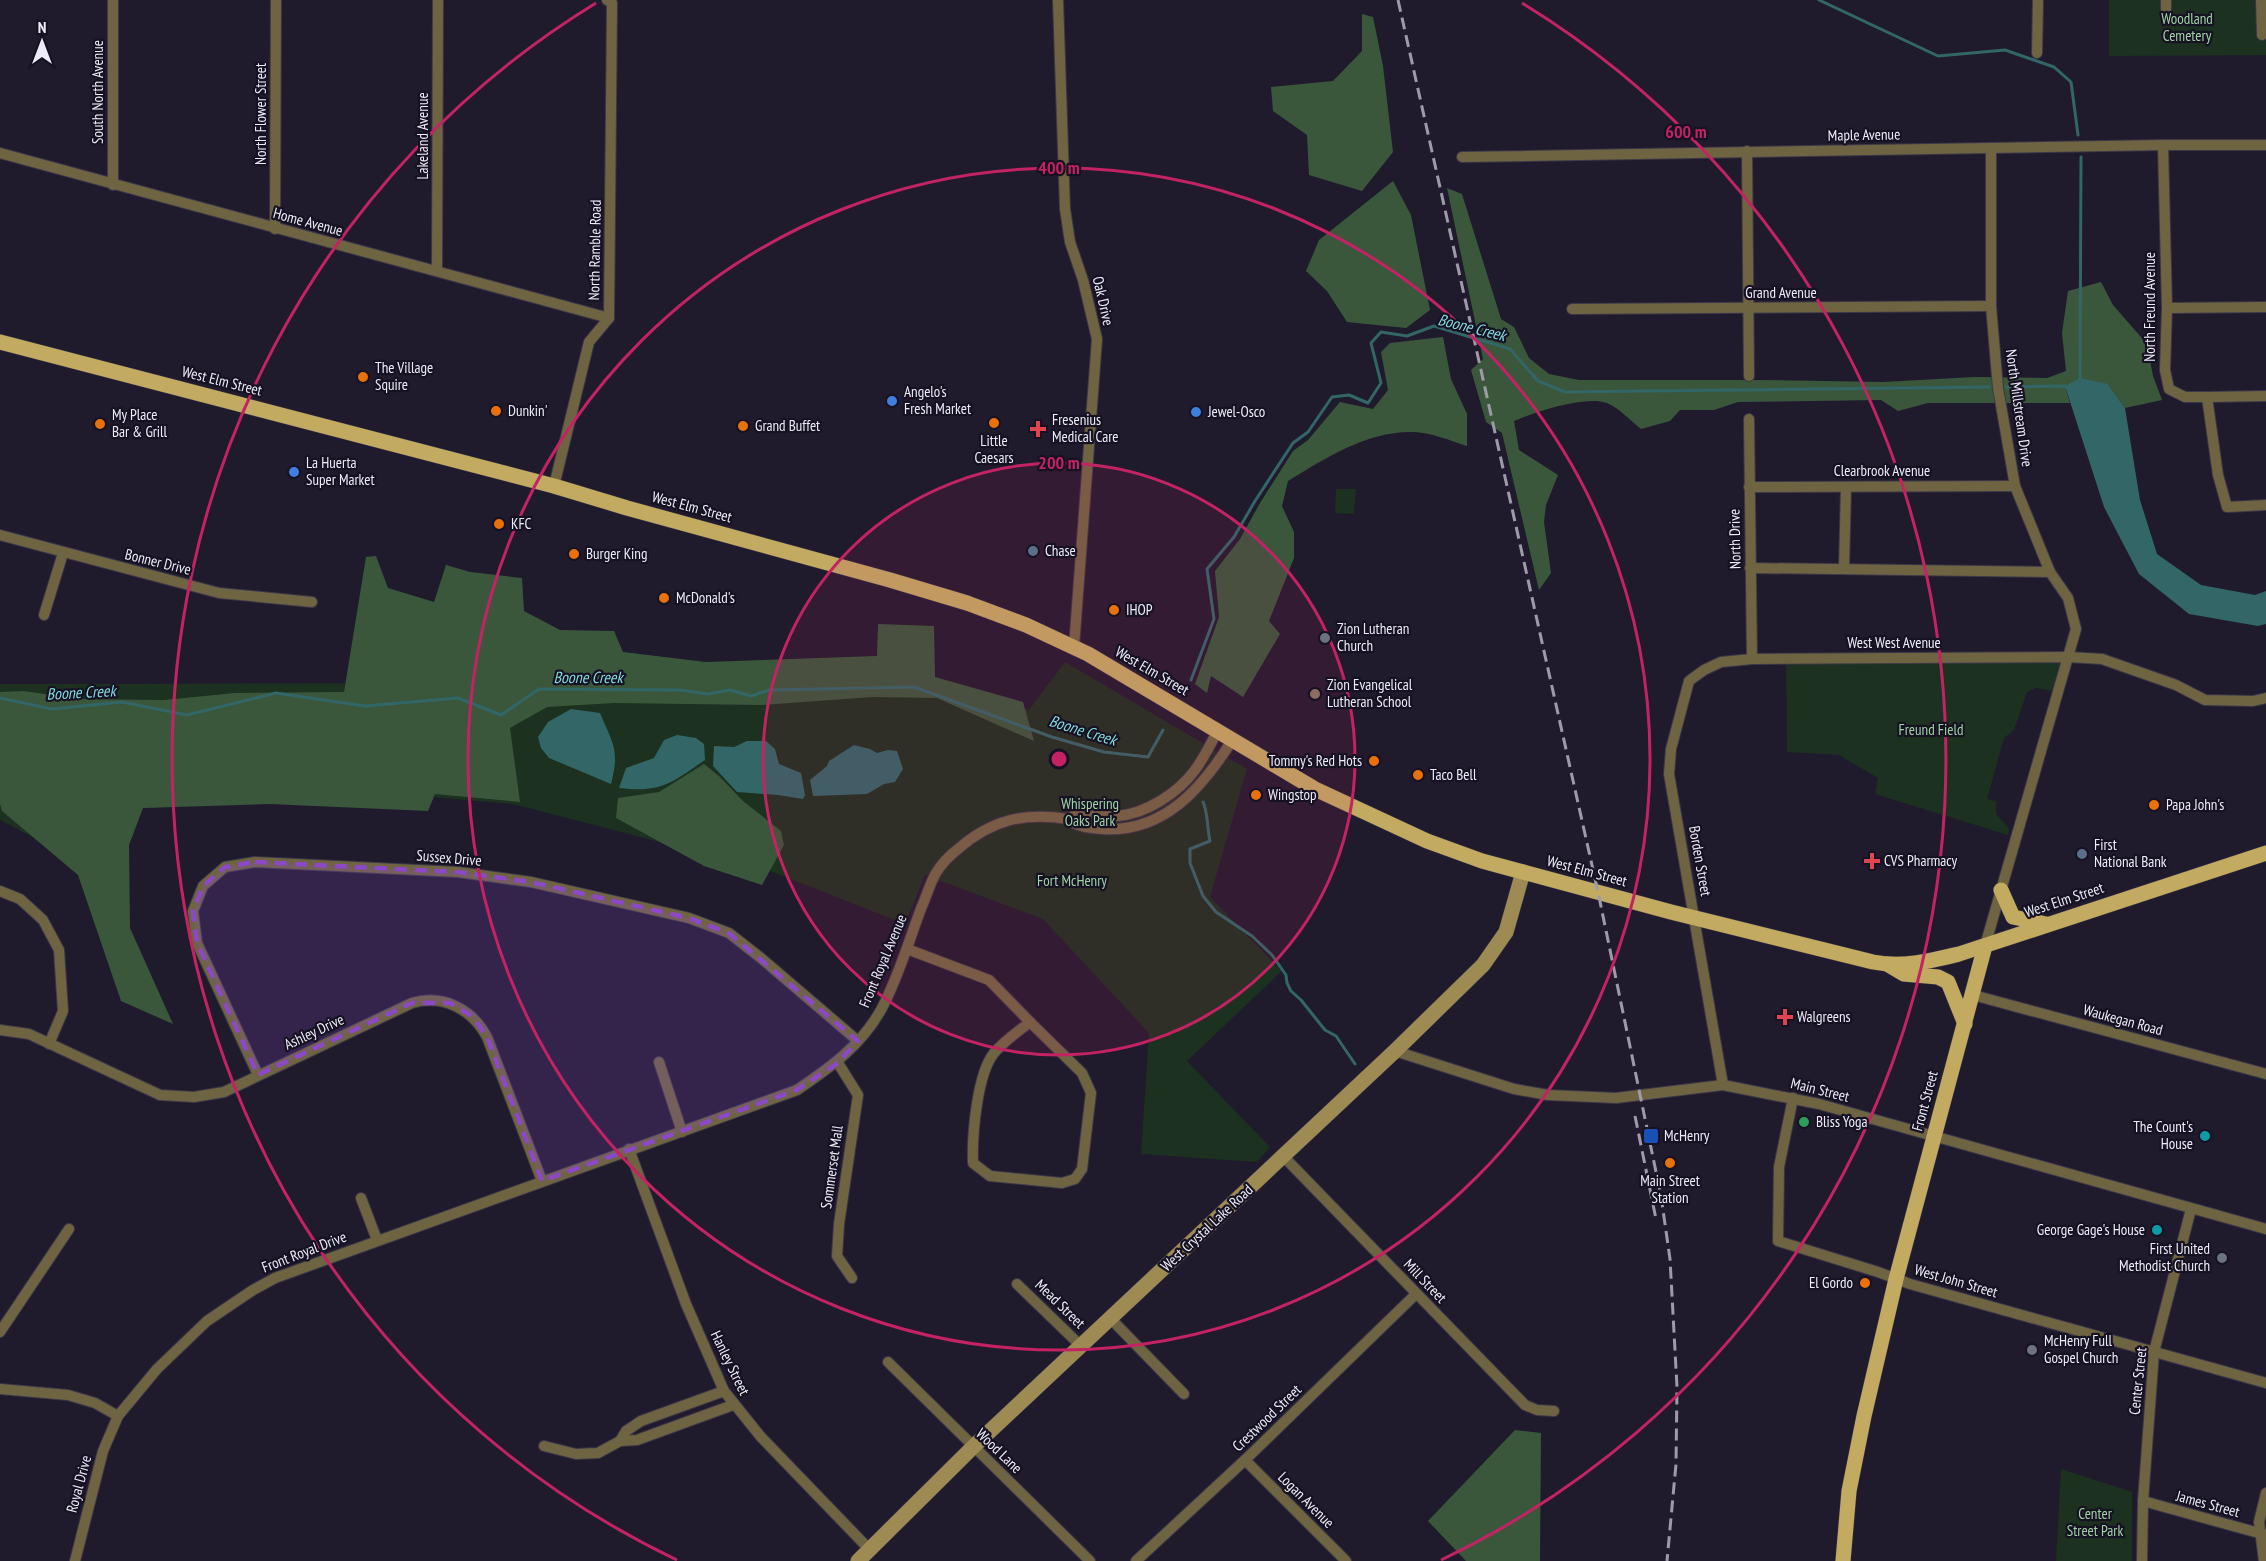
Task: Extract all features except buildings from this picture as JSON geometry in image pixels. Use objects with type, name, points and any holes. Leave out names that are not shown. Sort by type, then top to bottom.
[{"type":"main road","name":"West Elm Street","points":[[0,342],[554,486],[967,603],[1074,646],[1315,789],[1427,840],[1482,861],[1671,912],[1887,964],[1925,962],[1985,946],[2266,853]]},
{"type":"main road","points":[[2001,890],[2013,916],[2049,924]]},
{"type":"main road","name":"Front Street","points":[[1843,1561],[1849,1491],[1896,1279],[1985,946]]},
{"type":"main road","points":[[1887,964],[1904,974],[1938,977],[1948,981],[1965,1024]]},
{"type":"street","name":"South North Avenue","points":[[112,185],[113,0]]},
{"type":"street","name":"North Flower Street","points":[[275,229],[276,0]]},
{"type":"street","name":"Lakeland Avenue","points":[[438,0],[438,271]]},
{"type":"street","name":"Oak Drive","points":[[1058,0],[1065,209],[1070,242],[1083,280],[1097,339],[1074,646]]},
{"type":"street","points":[[2037,52],[2038,0]]},
{"type":"street","points":[[2166,0],[2166,16]]},
{"type":"street","points":[[2261,0],[2262,36]]},
{"type":"street","name":"North Ramble Road","points":[[554,486],[590,342],[609,318],[609,2]]},
{"type":"street","name":"Maple Avenue","points":[[1462,157],[2163,145],[2266,146]]},
{"type":"street","name":"North Freund Avenue","points":[[2163,145],[2167,308],[2164,370],[2169,389],[2185,397],[2266,396]]},
{"type":"street","name":"North Millstream Drive","points":[[1991,148],[1991,306],[1998,388],[2015,486],[2050,572],[2068,598],[2076,629],[2068,657]]},
{"type":"street","points":[[1747,151],[1749,376]]},
{"type":"street","name":"Home Avenue","points":[[0,153],[609,318]]},
{"type":"street","name":"Grand Avenue","points":[[1572,309],[1991,306]]},
{"type":"street","points":[[2167,308],[2266,307]]},
{"type":"street","points":[[2207,397],[2218,475],[2227,507],[2266,505]]},
{"type":"street","name":"North Drive","points":[[1749,419],[1752,659]]},
{"type":"street","points":[[1844,569],[1846,486]]},
{"type":"street","name":"Clearbrook Avenue","points":[[1749,487],[2015,486]]},
{"type":"street","name":"Bonner Drive","points":[[0,535],[219,593],[312,602]]},
{"type":"street","points":[[44,615],[63,553]]},
{"type":"street","points":[[1750,568],[2050,572]]},
{"type":"street","name":"West West Avenue","points":[[1721,662],[1752,659],[2068,657],[2102,659],[2176,685],[2205,700],[2253,701],[2266,698]]},
{"type":"street","name":"Front Street","points":[[1985,946],[2068,657]]},
{"type":"street","name":"Borden Street","points":[[1721,662],[1704,669],[1689,681],[1671,749],[1669,774],[1723,1085]]},
{"type":"street","name":"Front Royal Avenue","points":[[1068,819],[1076,813],[1123,815],[1156,803],[1174,791],[1193,772],[1218,730]]},
{"type":"street","name":"Front Royal Avenue","points":[[542,1181],[797,1090],[838,1063],[858,1041],[881,1009],[907,950],[935,874],[944,861],[975,834],[1026,816],[1068,819],[1073,824],[1112,829],[1127,828],[1156,818],[1184,801],[1197,789],[1214,770],[1233,739]]},
{"type":"street","name":"Sussex Drive","points":[[258,1075],[197,943],[193,911],[203,886],[225,867],[255,862],[458,872],[531,882],[689,918],[729,933],[858,1041]]},
{"type":"street","name":"West Crystal Lake Road","points":[[858,1561],[974,1447],[1395,1051],[1483,965],[1506,932],[1523,872]]},
{"type":"street","points":[[0,891],[20,899],[43,920],[59,950],[63,1011],[48,1044]]},
{"type":"street","points":[[907,950],[989,980],[1082,1073],[1091,1094],[1082,1169],[1075,1179],[1062,1183],[990,1176],[974,1163],[973,1144],[982,1078],[994,1053],[1030,1022]]},
{"type":"street","name":"Waukegan Road","points":[[1973,995],[2266,1074]]},
{"type":"street","name":"Ashley Drive","points":[[0,1030],[29,1034],[160,1095],[194,1097],[224,1092],[412,1003],[433,1000],[450,1003],[472,1016],[487,1037],[542,1181]]},
{"type":"street","name":"Main Street","points":[[1395,1051],[1515,1089],[1548,1095],[1616,1098],[1723,1085],[1793,1098],[2266,1229]]},
{"type":"street","points":[[659,1062],[682,1132]]},
{"type":"street","name":"Sommerset Mall","points":[[838,1063],[858,1095],[839,1224],[837,1256],[852,1278]]},
{"type":"street","name":"West John Street","points":[[1793,1098],[1779,1167],[1778,1241],[1896,1279],[2266,1383]]},
{"type":"street","name":"Hanley Street","points":[[629,1149],[686,1304],[724,1391],[761,1437],[870,1550]]},
{"type":"street","name":"Mill Street","points":[[1283,1156],[1526,1405],[1537,1410],[1554,1411]]},
{"type":"street","name":"Front Royal Drive","points":[[118,1416],[157,1369],[207,1321],[253,1290],[275,1278],[542,1181]]},
{"type":"street","points":[[361,1198],[377,1240]]},
{"type":"street","name":"Center Street","points":[[2142,1561],[2143,1501],[2154,1352],[2191,1209]]},
{"type":"street","points":[[0,1332],[69,1229]]},
{"type":"street","name":"Mead Street","points":[[1017,1284],[1082,1346]]},
{"type":"street","name":"Crestwood Street","points":[[1137,1561],[1416,1294]]},
{"type":"street","points":[[1111,1319],[1184,1394]]},
{"type":"street","name":"Wood Lane","points":[[888,1362],[1090,1561]]},
{"type":"street","points":[[0,1389],[68,1395],[94,1403],[118,1416]]},
{"type":"street","points":[[620,1441],[626,1431],[641,1421],[724,1391]]},
{"type":"street","points":[[544,1446],[576,1454],[598,1453],[620,1441],[637,1440],[733,1405]]},
{"type":"street","name":"Royal Drive","points":[[75,1561],[103,1450],[118,1416]]},
{"type":"street","name":"Logan Avenue","points":[[1245,1460],[1346,1561]]},
{"type":"street","points":[[2264,1561],[2264,1534],[2259,1522],[2266,1493]]},
{"type":"street","name":"James Street","points":[[2143,1501],[2264,1534]]},
{"type":"highlighted area","points":[[255,862],[458,872],[531,882],[689,918],[729,933],[858,1041],[838,1063],[797,1090],[542,1181],[487,1037],[472,1016],[450,1003],[412,1003],[258,1075],[197,943],[193,911],[203,886],[225,867]]},
{"type":"green space","name":"Woodland Cemetery","points":[[2109,0],[2266,0],[2266,55],[2109,56]]},
{"type":"green space","points":[[1336,489],[1356,489],[1354,514],[1335,513]]},
{"type":"green space","name":"Freund Field","points":[[2068,657],[2058,692],[2036,688],[2027,692],[2014,730],[2004,738],[1987,799],[1996,801],[1996,814],[2009,828],[2008,835],[1875,794],[1878,778],[1839,755],[1787,752],[1786,659]]},
{"type":"green space","name":"Whispering Oaks Park","points":[[1065,662],[1247,769],[1210,897],[1282,971],[1187,1061],[1270,1147],[1257,1162],[1141,1154],[1149,1033],[1043,919],[925,875],[905,924],[768,870],[513,804],[350,790],[129,808],[40,841],[0,820],[0,684],[936,682],[1029,710]]},
{"type":"green space","name":"Center Street Park","points":[[2061,1469],[2132,1492],[2132,1561],[2056,1561]]},
{"type":"shaded area","points":[[1362,14],[1373,17],[1383,66],[1393,152],[1362,191],[1309,175],[1307,135],[1273,111],[1271,87],[1333,81],[1362,51]]},
{"type":"shaded area","points":[[1393,181],[1411,215],[1430,310],[1406,328],[1347,322],[1327,291],[1306,271],[1319,240]]},
{"type":"shaded area","points":[[1447,188],[1462,194],[1501,319],[1514,327],[1529,358],[1549,374],[1579,380],[1883,382],[1974,377],[2047,378],[2066,371],[2062,333],[2068,291],[2101,282],[2113,305],[2147,344],[2153,376],[2162,400],[2125,408],[2108,384],[2065,386],[2070,403],[1928,403],[1898,411],[1881,400],[1738,402],[1714,410],[1680,410],[1670,421],[1641,429],[1611,405],[1598,401],[1573,403],[1547,409],[1514,421],[1519,450],[1558,475],[1546,505],[1544,522],[1551,573],[1539,590],[1502,433],[1486,422],[1471,370],[1483,359]]},
{"type":"shaded area","points":[[1443,337],[1451,379],[1467,414],[1467,446],[1420,432],[1379,436],[1348,448],[1288,481],[1282,506],[1294,532],[1294,558],[1269,621],[1280,634],[1243,697],[1211,676],[1207,693],[1195,684],[1219,617],[1215,571],[1240,539],[1293,451],[1308,440],[1340,402],[1373,409],[1388,390],[1381,352],[1390,343]]},
{"type":"shaded area","points":[[2080,378],[2108,384],[2125,408],[2140,500],[2157,554],[2201,585],[2255,595],[2266,591],[2266,624],[2258,626],[2189,614],[2139,574],[2104,507],[2065,386]]},
{"type":"shaded area","points":[[376,556],[388,588],[434,602],[446,565],[470,572],[522,578],[524,611],[560,630],[614,631],[623,652],[706,662],[877,656],[878,624],[934,626],[935,677],[1023,702],[1034,741],[937,698],[872,697],[761,705],[614,703],[547,707],[510,728],[520,802],[435,794],[428,811],[270,804],[143,808],[129,845],[130,928],[173,1024],[121,1001],[78,875],[2,811],[0,804],[0,692],[24,691],[78,699],[164,700],[235,693],[344,692],[366,557]]},
{"type":"shaded area","points":[[571,709],[600,713],[614,747],[615,763],[611,784],[549,758],[541,748],[538,737],[548,722]]},
{"type":"shaded area","points":[[677,735],[696,738],[704,744],[705,760],[674,780],[656,787],[619,788],[626,768],[654,758],[664,740]]},
{"type":"shaded area","points":[[747,741],[766,741],[775,749],[779,764],[801,773],[805,795],[803,799],[737,792],[713,766],[714,746],[734,747]]},
{"type":"shaded area","points":[[854,745],[877,753],[888,750],[897,751],[903,769],[895,782],[884,784],[867,794],[813,796],[810,780],[827,766],[829,761]]},
{"type":"shaded area","points":[[704,764],[743,801],[781,831],[784,845],[762,885],[704,866],[616,818],[618,798],[659,792]]},
{"type":"shaded area","points":[[1515,1430],[1541,1433],[1540,1561],[1466,1561],[1428,1521]]},
{"type":"waterway","points":[[1819,0],[1938,56],[2005,50],[2054,67],[2071,82],[2078,135]]},
{"type":"waterway","points":[[2080,380],[2081,157]]},
{"type":"waterway","name":"Boone Creek","points":[[1191,680],[1214,619],[1207,569],[1234,537],[1293,443],[1308,432],[1332,397],[1349,395],[1368,403],[1381,383],[1371,343],[1381,332],[1407,336],[1434,326],[1510,349],[1538,381],[1565,392],[1989,387]]},
{"type":"waterway","name":"Boone Creek","points":[[2006,387],[2065,386],[2067,388]]},
{"type":"waterway","name":"Boone Creek","points":[[0,698],[52,709],[122,702],[187,715],[276,693],[365,706],[458,698],[501,715],[539,689],[680,690],[708,694],[730,690],[751,696],[769,690],[914,687],[1052,737],[1104,752],[1148,757],[1163,730]]},
{"type":"waterway","points":[[1203,802],[1210,841],[1190,849],[1190,863],[1203,896],[1216,912],[1252,936],[1272,955],[1286,975],[1291,991],[1325,1030],[1336,1036],[1355,1064]]},
{"type":"railway","points":[[1398,0],[1598,892],[1661,1196],[1670,1259],[1677,1387],[1676,1464],[1667,1561]]},
{"type":"railway","points":[[1635,1116],[1656,1219]]},
{"type":"place","name":"The Village Squire","points":[[363,377]]},
{"type":"place","name":"Angelo's Fresh Market","points":[[892,401]]},
{"type":"place","name":"Dunkin'","points":[[496,411]]},
{"type":"place","name":"Jewel-Osco","points":[[1196,412]]},
{"type":"place","name":"Little Caesars","points":[[994,423]]},
{"type":"place","name":"My Place Bar & Grill","points":[[100,424]]},
{"type":"place","name":"Grand Buffet","points":[[743,426]]},
{"type":"place","name":"Fresenius Medical Care","points":[[1038,429]]},
{"type":"place","name":"La Huerta Super Market","points":[[294,472]]},
{"type":"place","name":"KFC","points":[[499,524]]},
{"type":"place","name":"Chase","points":[[1033,551]]},
{"type":"place","name":"Burger King","points":[[574,554]]},
{"type":"place","name":"McDonald's","points":[[664,598]]},
{"type":"place","name":"IHOP","points":[[1114,610]]},
{"type":"place","name":"Zion Lutheran Church","points":[[1325,638]]},
{"type":"place","name":"Zion Evangelical Lutheran School","points":[[1315,694]]},
{"type":"place","name":"Tommy's Red Hots","points":[[1374,761]]},
{"type":"place","name":"Taco Bell","points":[[1418,775]]},
{"type":"place","name":"Wingstop","points":[[1256,795]]},
{"type":"place","name":"Papa John's","points":[[2154,805]]},
{"type":"place","name":"First National Bank","points":[[2082,854]]},
{"type":"place","name":"CVS Pharmacy","points":[[1872,861]]},
{"type":"place","name":"Walgreens","points":[[1785,1017]]},
{"type":"place","name":"Bliss Yoga","points":[[1804,1122]]},
{"type":"place","name":"McHenry","points":[[1651,1136]]},
{"type":"place","name":"The Count's House","points":[[2205,1136]]},
{"type":"place","name":"Main Street Station","points":[[1670,1163]]},
{"type":"place","name":"George Gage's House","points":[[2157,1230]]},
{"type":"place","name":"First United Methodist Church","points":[[2222,1258]]},
{"type":"place","name":"El Gordo","points":[[1865,1283]]},
{"type":"place","name":"McHenry Full Gospel Church","points":[[2032,1350]]},
{"type":"park label","name":"Fort McHenry","points":[[1072,881]]}]
